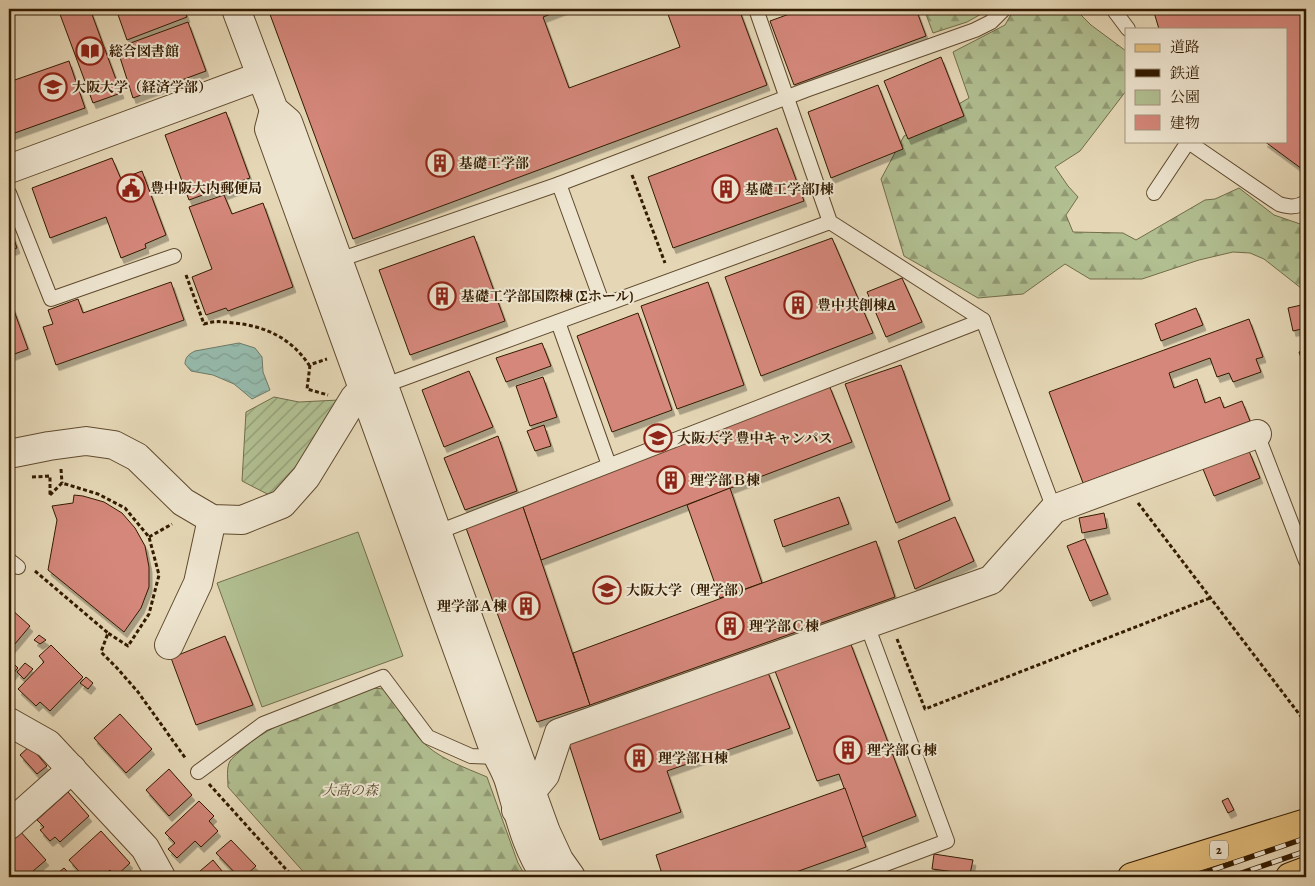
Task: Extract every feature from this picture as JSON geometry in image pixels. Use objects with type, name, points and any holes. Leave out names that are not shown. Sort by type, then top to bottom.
[{"type":"main road","name":"2","points":[[1132,877],[1306,823]]},
{"type":"main road","points":[[1290,877],[1306,871]]},
{"type":"street","points":[[236,9],[274,110],[269,129],[329,263],[366,394]]},
{"type":"street","points":[[9,169],[261,76]]},
{"type":"street","points":[[329,263],[349,351],[428,536],[524,801],[529,844],[546,877]]},
{"type":"street","points":[[9,454],[86,441],[114,445],[137,457],[184,502],[212,519],[242,520],[282,504],[306,477],[366,394]]},
{"type":"street","points":[[524,801],[545,775],[559,733],[991,580],[1054,509],[1257,434]]},
{"type":"street","points":[[169,646],[198,583],[212,519]]},
{"type":"street","points":[[428,536],[497,757],[508,779],[548,837],[571,877]]},
{"type":"street","points":[[9,722],[48,744],[72,769],[145,848],[153,874]]},
{"type":"street","points":[[9,825],[72,769]]},
{"type":"lane","points":[[756,9],[830,222],[983,320],[1054,509]]},
{"type":"lane","points":[[329,263],[559,184],[787,98],[976,30],[991,22],[1004,9]]},
{"type":"lane","points":[[1113,9],[1127,28]]},
{"type":"lane","points":[[1154,194],[1187,142],[1278,204],[1292,207],[1300,206],[1306,202]]},
{"type":"lane","points":[[559,184],[603,305]]},
{"type":"lane","points":[[9,193],[51,299],[174,256]]},
{"type":"lane","points":[[366,394],[830,222]]},
{"type":"lane","points":[[428,536],[983,320]]},
{"type":"lane","points":[[558,322],[609,465]]},
{"type":"lane","points":[[1257,434],[1306,561]]},
{"type":"lane","points":[[851,877],[947,840],[878,621]]},
{"type":"lane","points":[[198,772],[263,724],[383,677],[428,737],[471,756],[497,757]]},
{"type":"path","points":[[625,159],[671,280]]},
{"type":"path","points":[[186,276],[204,324],[218,320],[246,324],[269,331],[288,341],[310,364]]},
{"type":"path","points":[[310,364],[349,351]]},
{"type":"path","points":[[310,364],[307,390],[327,394],[366,394]]},
{"type":"path","points":[[13,564],[35,570],[108,633],[128,646],[149,614],[159,575],[149,537],[124,508],[98,494],[62,483],[50,495],[50,476],[25,477]]},
{"type":"path","points":[[1123,483],[1306,724]]},
{"type":"path","points":[[878,621],[925,709],[1210,598]]},
{"type":"path","points":[[108,633],[101,652],[138,692],[180,752],[293,877]]},
{"type":"green space","points":[[924,9],[990,9],[967,22],[933,33]]},
{"type":"green space","points":[[1014,9],[1075,9],[1091,25],[1125,50],[1125,92],[1080,151],[1055,167],[1078,197],[1066,215],[1073,232],[1123,233],[1136,240],[1205,200],[1215,199],[1239,188],[1274,215],[1306,226],[1306,292],[1264,259],[1250,253],[1233,252],[1199,260],[1142,279],[1090,279],[1065,264],[1023,294],[978,298],[904,256],[881,179],[904,136],[969,98],[953,52],[1005,25]]},
{"type":"green space","points":[[274,397],[299,402],[339,400],[313,452],[275,498],[242,481],[246,412]]},
{"type":"green space","points":[[358,532],[403,656],[262,707],[217,583]]},
{"type":"green space","name":"大高の森","points":[[372,688],[384,689],[388,692],[415,733],[426,745],[451,761],[487,777],[518,863],[526,877],[308,877],[228,787],[230,761],[252,741],[267,731],[302,714]]},
{"type":"water","points":[[239,343],[255,348],[262,357],[263,372],[270,390],[252,399],[234,384],[213,375],[191,371],[185,364],[188,356],[195,351]]},
{"type":"building","name":"総合図書館","points":[[58,9],[90,9],[121,93],[93,103]]},
{"type":"building","name":"総合図書館","points":[[116,9],[184,9],[187,17],[127,40]]},
{"type":"building","name":"基礎工学部","points":[[268,9],[564,9],[543,17],[569,88],[680,47],[666,9],[739,9],[767,85],[353,239]]},
{"type":"building","points":[[803,9],[916,9],[926,36],[794,85],[770,21]]},
{"type":"building","points":[[1153,9],[1306,9],[1306,172],[1265,142],[1288,142],[1288,28],[1159,28]]},
{"type":"building","points":[[188,22],[206,71],[133,98],[117,48]]},
{"type":"building","points":[[941,57],[964,116],[908,139],[884,81]]},
{"type":"building","points":[[69,61],[85,108],[9,135],[9,82]]},
{"type":"building","points":[[878,85],[903,149],[831,178],[808,112]]},
{"type":"building","points":[[226,112],[250,178],[241,181],[243,187],[222,195],[219,189],[189,200],[165,135]]},
{"type":"building","name":"基礎工学部J棟","points":[[777,128],[804,201],[673,248],[648,177]]},
{"type":"building","points":[[112,158],[121,179],[142,171],[166,235],[145,244],[146,248],[121,258],[106,217],[50,238],[32,188]]},
{"type":"building","points":[[224,195],[232,214],[263,203],[293,287],[228,311],[226,308],[206,315],[192,277],[212,269],[189,207]]},
{"type":"building","points":[[9,225],[17,248],[9,251]]},
{"type":"building","name":"基礎工学部国際棟 (Σホール)","points":[[474,236],[505,321],[410,355],[379,270]]},
{"type":"building","name":"豊中共創棟A","points":[[832,238],[873,333],[761,376],[725,277]]},
{"type":"building","points":[[902,278],[922,322],[886,337],[867,292]]},
{"type":"building","points":[[171,282],[184,320],[56,365],[43,327],[53,324],[48,310],[78,299],[83,313]]},
{"type":"building","points":[[708,282],[744,385],[677,409],[641,306]]},
{"type":"building","points":[[9,297],[28,349],[9,356]]},
{"type":"building","points":[[1306,304],[1306,328],[1293,331],[1288,308]]},
{"type":"building","points":[[1196,308],[1203,325],[1161,341],[1155,324]]},
{"type":"building","points":[[638,313],[672,410],[612,432],[577,336]]},
{"type":"building","points":[[1249,319],[1263,357],[1256,359],[1261,372],[1233,382],[1229,373],[1217,377],[1210,358],[1169,373],[1174,388],[1197,379],[1205,403],[1220,397],[1224,408],[1242,401],[1250,421],[1083,483],[1049,392]]},
{"type":"building","points":[[542,343],[551,366],[506,382],[496,358]]},
{"type":"building","points":[[1306,349],[1306,372],[1299,352]]},
{"type":"building","points":[[901,365],[950,500],[896,523],[845,384]]},
{"type":"building","points":[[469,371],[493,427],[444,447],[422,390]]},
{"type":"building","points":[[543,377],[557,417],[530,426],[516,386]]},
{"type":"building","name":"理学部Ｂ棟","points":[[829,385],[852,442],[541,560],[523,507]]},
{"type":"building","points":[[544,425],[551,446],[535,451],[527,431]]},
{"type":"building","points":[[498,436],[517,491],[465,510],[444,458]]},
{"type":"building","points":[[1249,451],[1260,478],[1214,496],[1203,469]]},
{"type":"building","points":[[730,488],[762,583],[720,598],[687,505]]},
{"type":"building","points":[[74,495],[104,502],[122,513],[135,528],[145,546],[149,567],[149,587],[141,608],[124,632],[48,570],[57,520],[52,506],[73,503]]},
{"type":"building","points":[[839,497],[849,524],[783,547],[774,520]]},
{"type":"building","name":"理学部Ａ棟","points":[[523,507],[590,705],[537,722],[466,528]]},
{"type":"building","points":[[1104,513],[1107,528],[1082,533],[1079,518]]},
{"type":"building","points":[[955,517],[974,561],[915,589],[898,541]]},
{"type":"building","points":[[1085,539],[1108,594],[1090,601],[1067,546]]},
{"type":"building","name":"理学部Ｃ棟","points":[[876,541],[895,597],[590,705],[573,653]]},
{"type":"building","points":[[11,609],[30,626],[9,651],[9,611]]},
{"type":"building","points":[[39,635],[46,640],[40,644],[34,640]]},
{"type":"building","points":[[225,636],[253,705],[196,725],[171,658]]},
{"type":"building","name":"理学部Ｇ棟","points":[[850,642],[916,816],[862,837],[839,774],[817,781],[775,671]]},
{"type":"building","points":[[51,645],[83,677],[50,711],[40,702],[36,706],[18,689],[44,662],[39,656]]},
{"type":"building","points":[[9,659],[18,668],[9,678]]},
{"type":"building","points":[[25,663],[33,669],[24,679],[17,672]]},
{"type":"building","name":"理学部Ｈ棟","points":[[767,670],[790,728],[667,771],[681,812],[600,840],[569,744]]},
{"type":"building","points":[[86,677],[93,683],[88,689],[80,683]]},
{"type":"building","points":[[120,714],[152,749],[126,773],[94,738]]},
{"type":"building","points":[[30,746],[47,766],[37,774],[20,755]]},
{"type":"building","points":[[169,769],[192,795],[169,816],[146,790]]},
{"type":"building","points":[[845,788],[866,847],[782,877],[663,877],[656,855]]},
{"type":"building","points":[[68,792],[89,816],[60,842],[55,837],[50,841],[40,830],[44,827],[37,820]]},
{"type":"building","points":[[1228,798],[1234,810],[1228,813],[1222,801]]},
{"type":"building","points":[[199,801],[214,816],[209,821],[218,831],[201,847],[195,841],[177,858],[168,849],[175,843],[165,833]]},
{"type":"building","points":[[19,830],[46,860],[26,877],[9,877],[9,840]]},
{"type":"building","points":[[101,831],[130,863],[115,877],[110,870],[102,877],[84,877],[69,860]]},
{"type":"building","points":[[231,840],[256,866],[244,877],[239,877],[216,853]]},
{"type":"building","points":[[934,854],[973,860],[970,874],[932,869]]},
{"type":"building","points":[[213,860],[227,877],[193,877]]},
{"type":"building","points":[[64,868],[73,877],[53,877]]},
{"type":"railway","points":[[1192,877],[1306,838]]},
{"type":"railway","points":[[1230,877],[1306,851]]},
{"type":"place","name":"総合図書館","points":[[90,51]]},
{"type":"place","name":"大阪大学（経済学部）","points":[[53,87]]},
{"type":"place","name":"基礎工学部","points":[[440,163]]},
{"type":"place","name":"豊中阪大内郵便局","points":[[131,188]]},
{"type":"place","name":"基礎工学部J棟","points":[[726,189]]},
{"type":"place","name":"基礎工学部国際棟 (Σホール)","points":[[442,296]]},
{"type":"place","name":"豊中共創棟A","points":[[798,305]]},
{"type":"place","name":"大阪大学 豊中キャンパス","points":[[658,438]]},
{"type":"place","name":"理学部Ｂ棟","points":[[671,480]]},
{"type":"place","name":"大阪大学（理学部）","points":[[607,590]]},
{"type":"place","name":"理学部Ａ棟","points":[[526,606]]},
{"type":"place","name":"理学部Ｃ棟","points":[[730,626]]},
{"type":"place","name":"理学部Ｇ棟","points":[[848,750]]},
{"type":"place","name":"理学部Ｈ棟","points":[[639,758]]}]
